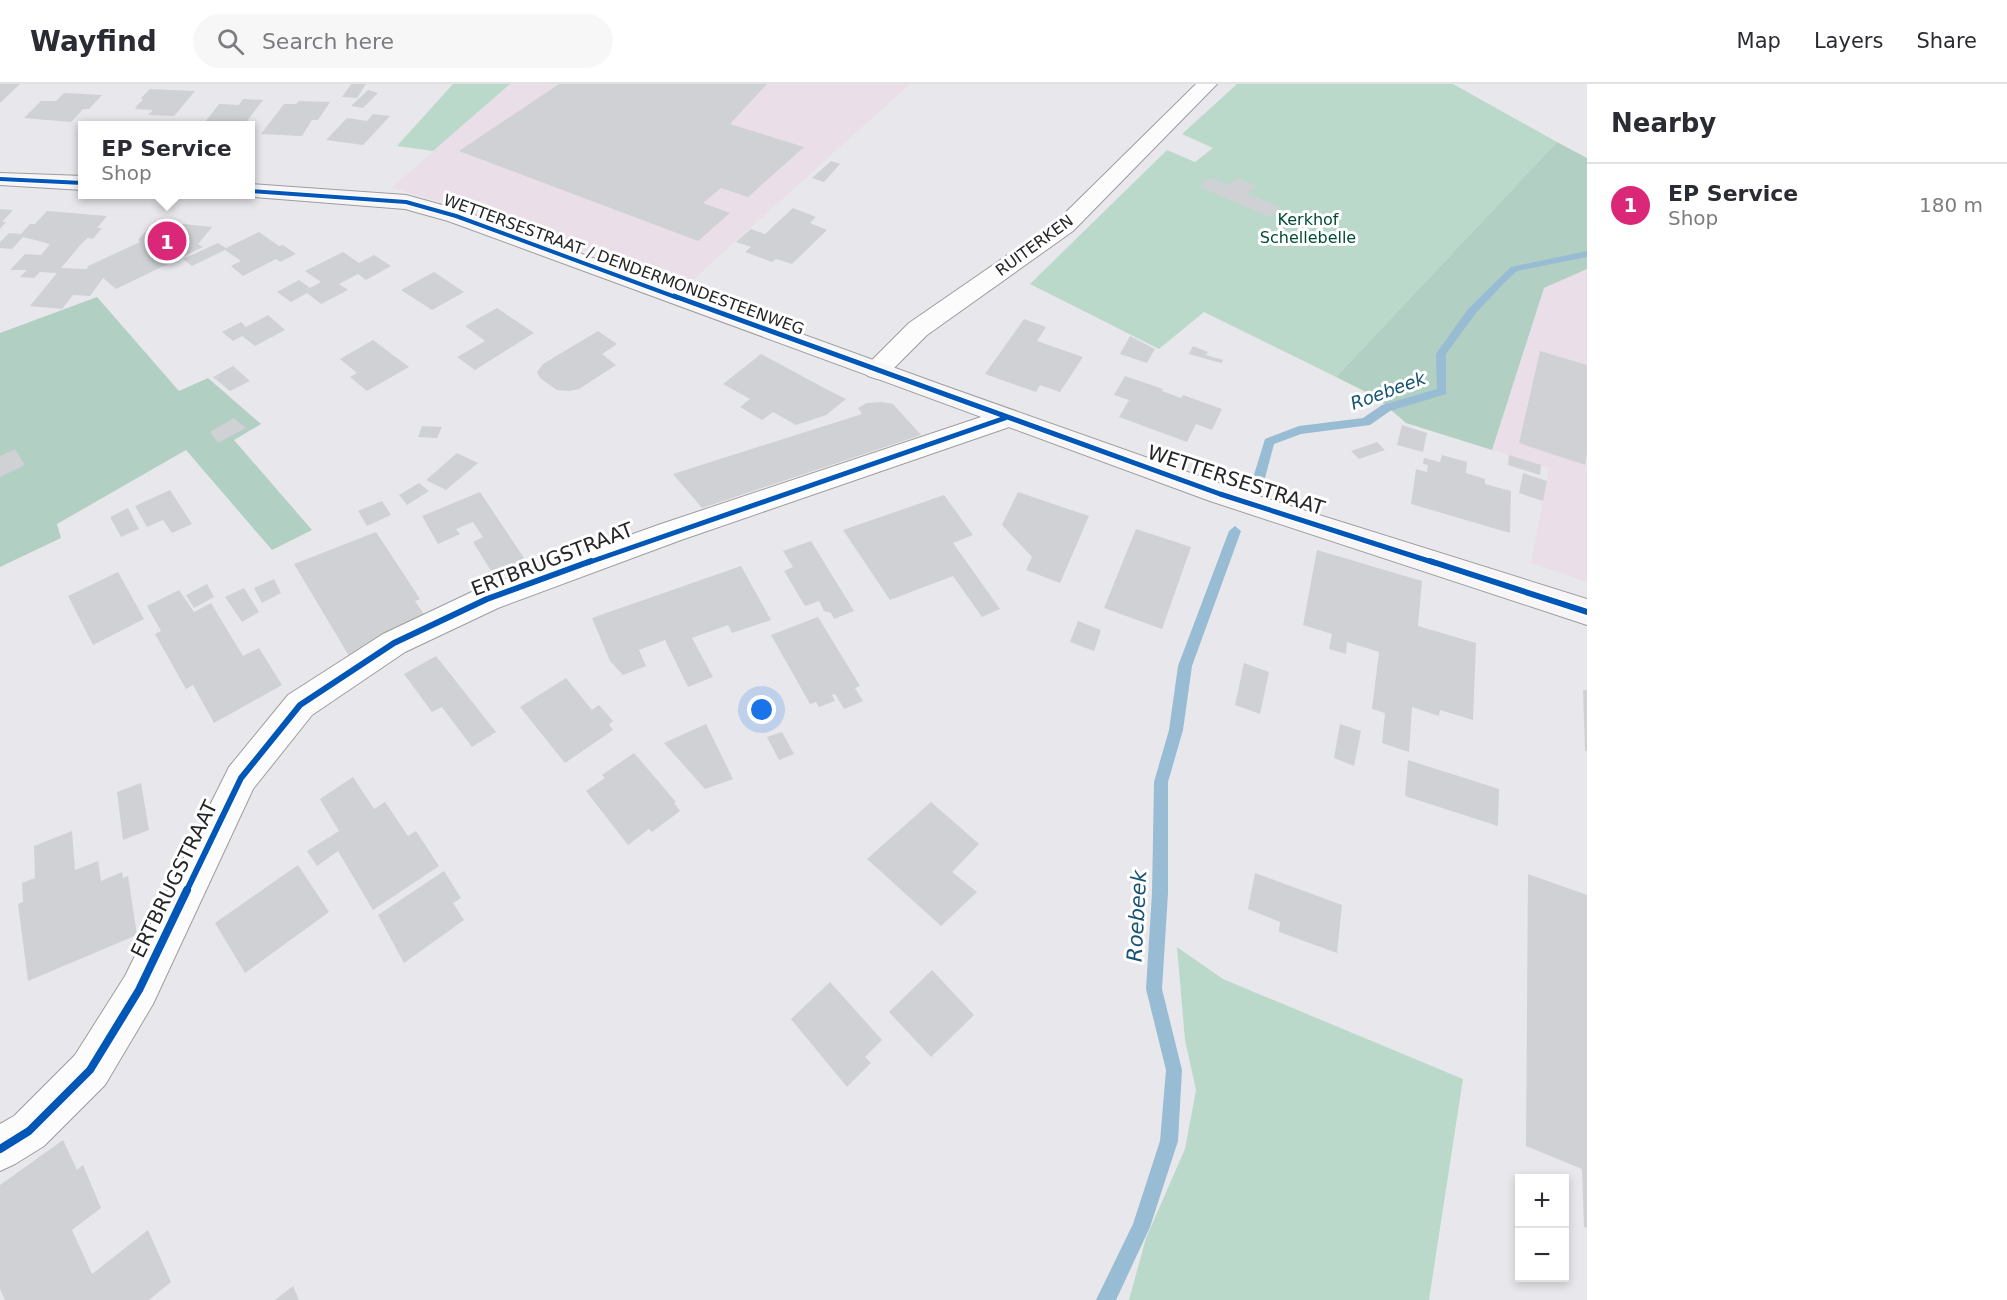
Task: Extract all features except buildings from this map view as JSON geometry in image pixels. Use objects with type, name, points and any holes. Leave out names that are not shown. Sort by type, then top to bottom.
[{"type":"main road","points":[[0,178],[78,183]]},
{"type":"main road","name":"WETTERSESTRAAT / DENDERMONDESTEENWEG","points":[[255,191],[406,202],[456,216],[877,370]]},
{"type":"main road","name":"WETTERSESTRAAT","points":[[877,370],[1224,495],[1473,573],[1587,612]]},
{"type":"street","name":"RUITERKEN","points":[[877,370],[918,329],[1065,226],[1207,84]]},
{"type":"street","name":"ERTBRUGSTRAAT","points":[[0,1149],[29,1131],[90,1070],[139,990],[241,778],[300,705],[394,643],[487,599],[682,528],[1005,418]]},
{"type":"shaded area","points":[[510,84],[910,84],[684,288],[503,220],[391,188]]},
{"type":"shaded area","points":[[1587,269],[1587,582],[1531,563],[1549,468],[1492,450],[1544,288]]},
{"type":"green space","points":[[453,84],[510,84],[433,151],[397,146]]},
{"type":"green space","name":"Kerkhof Schellebelle","points":[[1237,84],[1453,84],[1557,142],[1336,377],[1204,312],[1159,349],[1030,284],[1167,150],[1195,162],[1213,148],[1182,134]]},
{"type":"green space","points":[[1557,142],[1587,158],[1587,269],[1544,288],[1492,450],[1406,423],[1376,397],[1336,377]]},
{"type":"green space","points":[[97,297],[179,391],[208,378],[261,424],[234,440],[312,530],[272,550],[186,450],[57,524],[61,538],[0,567],[0,333]]},
{"type":"green space","points":[[1177,947],[1223,979],[1463,1079],[1429,1300],[1129,1300],[1146,1238],[1185,1149],[1196,1090],[1185,1040]]},
{"type":"waterway","name":"Roebeek","points":[[1259,478],[1269,442],[1299,430],[1366,422],[1386,408],[1442,391],[1441,354],[1472,311],[1500,282],[1514,269],[1587,254]]},
{"type":"waterway","name":"Roebeek","points":[[1106,1300],[1141,1227],[1169,1141],[1174,1070],[1154,989],[1160,893],[1161,782],[1176,730],[1185,666],[1235,531]]},
{"type":"cycle path","points":[[0,179],[78,183]]},
{"type":"cycle path","points":[[255,191],[406,202],[456,216],[1220,494],[1587,612]]},
{"type":"cycle path","points":[[0,1149],[29,1131],[90,1070],[139,990],[241,778],[300,705],[394,643],[487,599],[671,532],[1005,418]]},
{"type":"place","name":"EP Service","points":[[167,241]]}]
